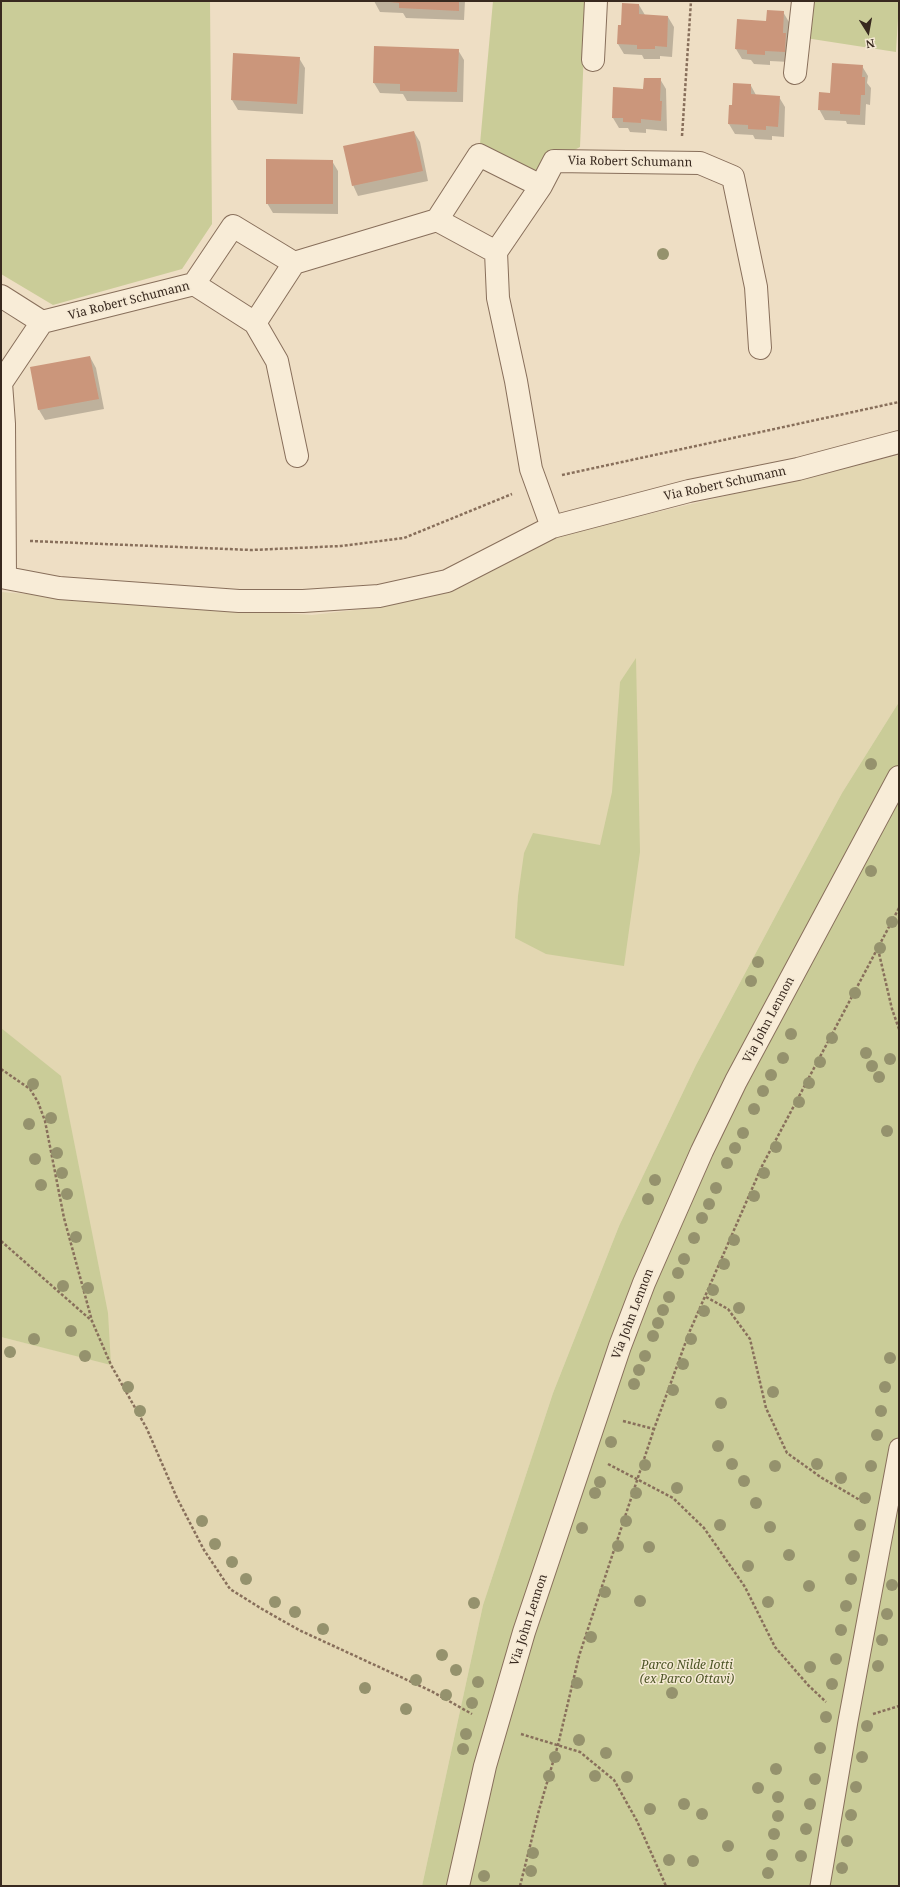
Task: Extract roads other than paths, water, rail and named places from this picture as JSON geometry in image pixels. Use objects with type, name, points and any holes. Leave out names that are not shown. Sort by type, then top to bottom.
[{"type":"street","points":[[593,60],[596,1]]},
{"type":"street","points":[[795,73],[803,1]]},
{"type":"street","points":[[297,456],[277,361],[255,323],[294,263],[437,220],[479,155],[542,186]]},
{"type":"street","name":"Via Robert Schumann","points":[[496,252],[542,186],[554,162],[700,163],[733,177],[756,287],[760,348]]},
{"type":"street","points":[[437,220],[496,252],[498,298],[516,381],[531,469],[552,527]]},
{"type":"street","points":[[194,284],[233,226],[294,263]]},
{"type":"street","name":"Via Robert Schumann","points":[[255,323],[194,284],[42,322],[1,383],[4,424],[5,540],[3,577],[59,588],[239,601],[303,602],[379,596],[447,581],[552,527],[681,493],[798,469],[899,442]]},
{"type":"street","points":[[1,296],[42,322]]},
{"type":"street","name":"Via John Lennon","points":[[458,1886],[485,1766],[524,1632],[620,1346],[644,1284],[702,1151],[740,1074],[899,777]]},
{"type":"street","points":[[820,1886],[831,1833],[848,1721],[899,1448]]},
{"type":"park label","name":"Parco Nilde Iotti (ex Parco Ottavi)","points":[[687,1673]]}]
